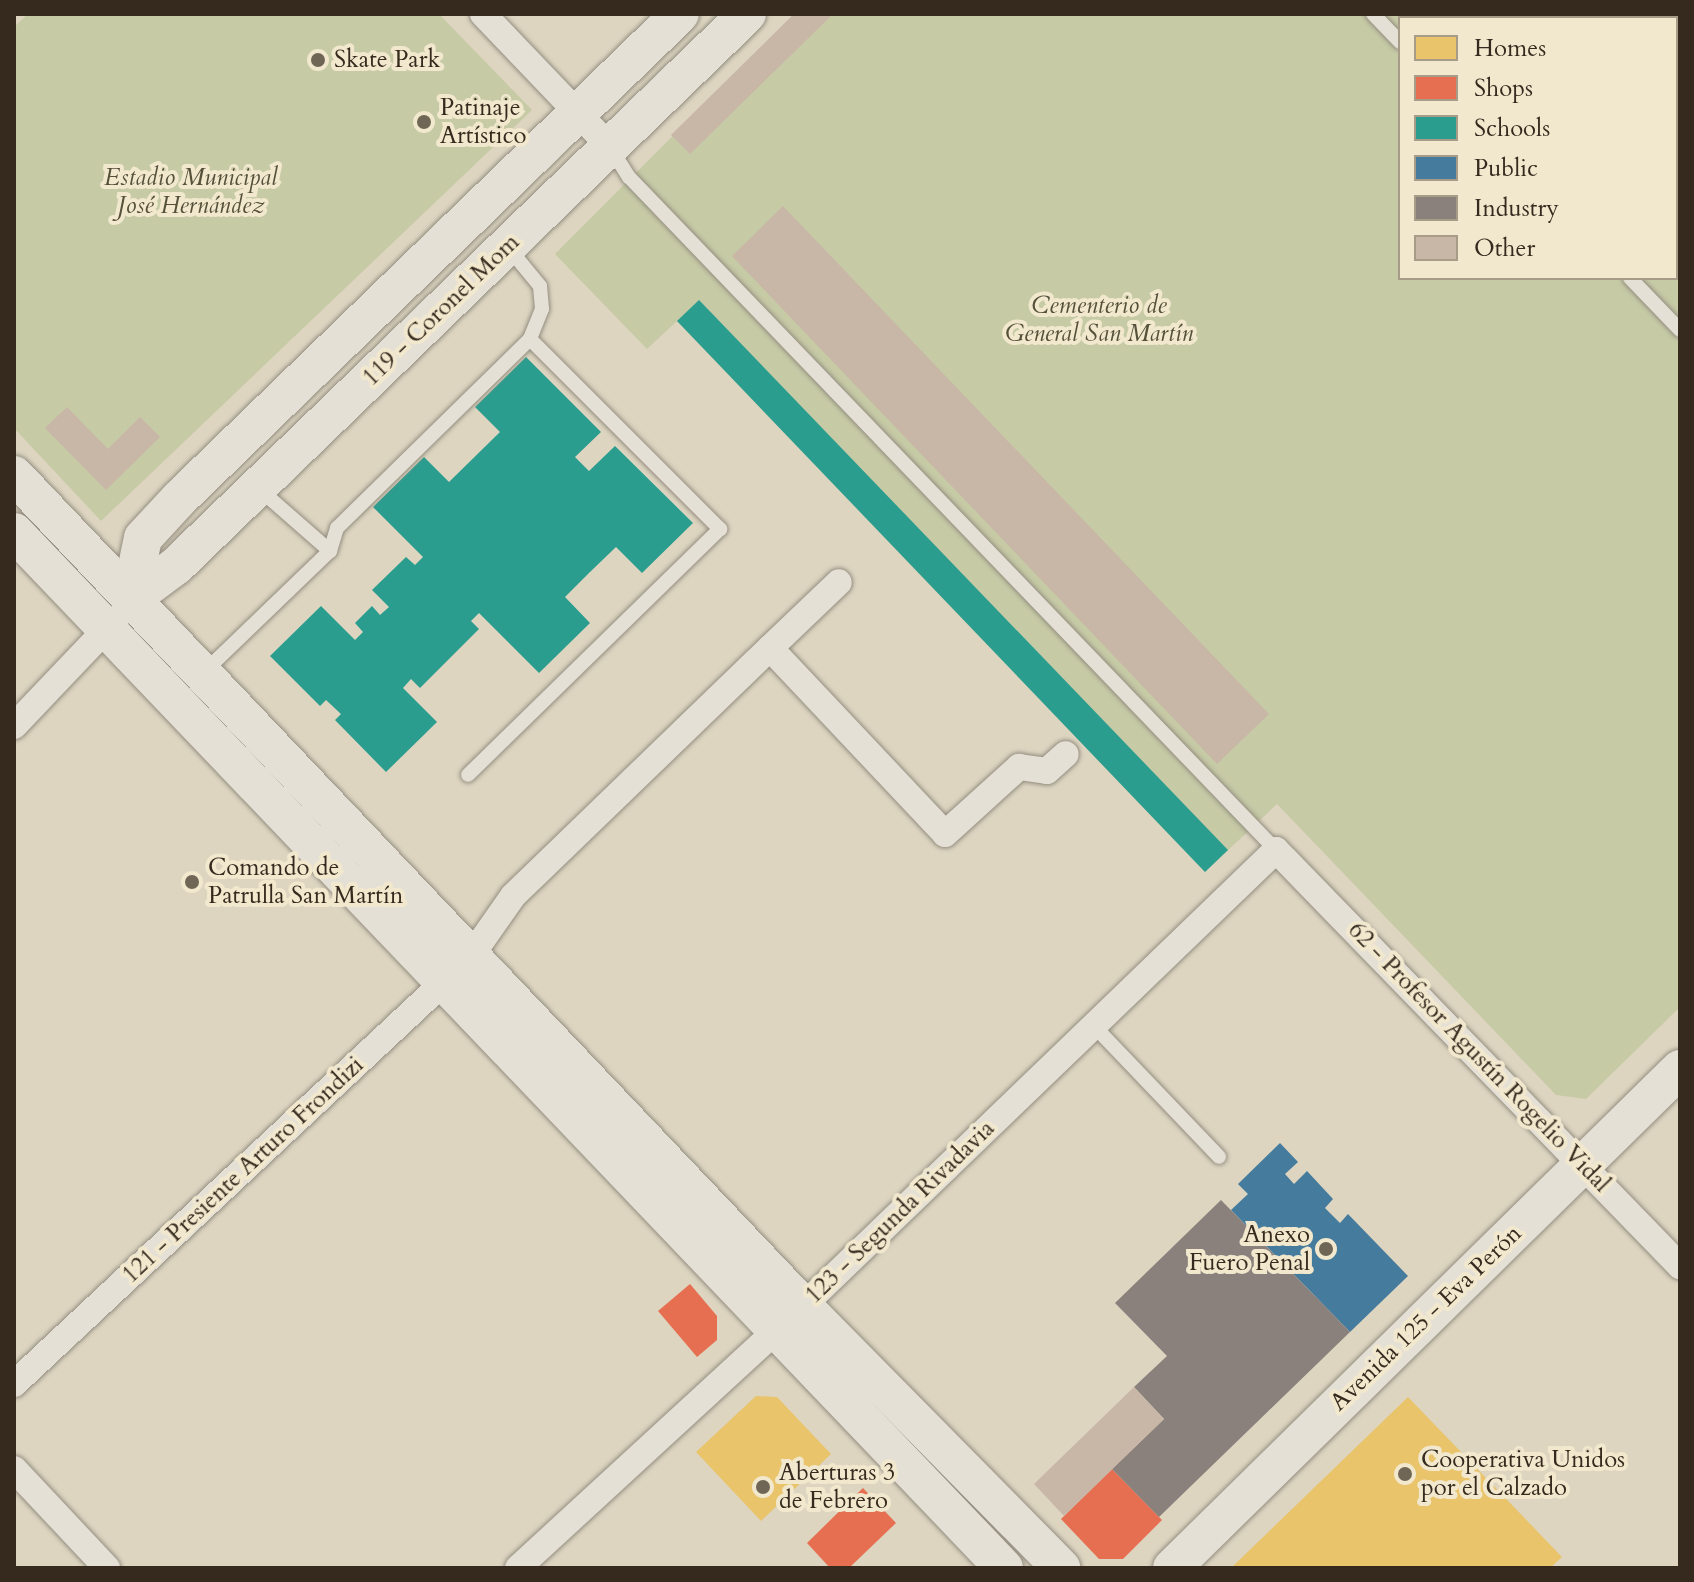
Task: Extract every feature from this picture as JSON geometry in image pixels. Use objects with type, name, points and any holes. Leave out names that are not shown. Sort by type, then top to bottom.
[{"type":"main road","name":"119 - Coronel Mom","points":[[130,600],[143,538],[680,14]]},
{"type":"main road","name":"119 - Coronel Mom","points":[[130,600],[176,566],[747,14]]},
{"type":"main road","points":[[14,475],[803,1306],[1061,1568]]},
{"type":"main road","points":[[14,532],[774,1332],[1004,1568]]},
{"type":"main road","name":"Avenida 125 - Eva Perón","points":[[1172,1568],[1680,1069]]},
{"type":"street","points":[[483,14],[610,147]]},
{"type":"street","name":"121 - Presiente Arturo Frondizi","points":[[14,1384],[471,956],[513,896],[839,582]]},
{"type":"street","name":"119 - Coronel Mom","points":[[14,726],[108,630],[130,600]]},
{"type":"street","points":[[770,648],[945,834],[1019,767],[1047,771],[1066,754]]},
{"type":"street","name":"123 - Segunda Rivadavia","points":[[518,1568],[803,1306],[1276,850]]},
{"type":"street","name":"62 - Profesor Agustín Rogelio Vidal","points":[[1276,850],[1585,1164],[1680,1266]]},
{"type":"street","points":[[14,1469],[107,1568]]},
{"type":"lane","points":[[1373,14],[1398,40]]},
{"type":"lane","points":[[610,147],[629,177],[1276,850]]},
{"type":"lane","points":[[202,674],[330,551],[337,528],[530,339],[542,309],[540,286],[507,246]]},
{"type":"lane","points":[[1632,280],[1680,330]]},
{"type":"lane","points":[[468,775],[720,529],[530,339]]},
{"type":"lane","points":[[257,487],[330,551]]},
{"type":"lane","points":[[1094,1026],[1219,1157]]},
{"type":"green space","name":"Estadio Municipal José Hernández","points":[[28,14],[439,14],[532,110],[101,521],[14,428],[14,27]]},
{"type":"green space","name":"Cementerio de General San Martín","points":[[794,14],[1680,14],[1680,1007],[1586,1099],[1556,1095],[1277,804],[1205,872],[677,321],[647,349],[555,254]]},
{"type":"building: Homes","name":"Aberturas 3 de Febrero","points":[[756,1396],[777,1397],[831,1454],[761,1521],[696,1452]]},
{"type":"building: Homes","name":"Cooperativa Unidos por el Calzado","points":[[1408,1397],[1562,1557],[1550,1568],[1231,1568]]},
{"type":"building: Shops","points":[[690,1284],[717,1316],[717,1340],[697,1357],[658,1311]]},
{"type":"building: Shops","points":[[1112,1469],[1162,1520],[1123,1559],[1099,1559],[1061,1519]]},
{"type":"building: Shops","points":[[863,1488],[896,1523],[849,1568],[830,1568],[807,1543]]},
{"type":"building: Schools","points":[[699,300],[1228,850],[1205,872],[677,321]]},
{"type":"building: Schools","points":[[526,357],[601,432],[575,457],[589,471],[615,446],[693,523],[642,573],[616,547],[590,572],[565,597],[590,623],[539,673],[479,613],[471,621],[479,629],[420,688],[411,679],[403,688],[437,722],[386,772],[335,720],[341,714],[326,700],[320,706],[270,656],[321,606],[355,640],[363,632],[355,623],[372,606],[380,615],[389,607],[372,590],[406,557],[415,565],[423,557],[373,507],[424,457],[449,482],[500,432],[475,407]]},
{"type":"building: Public","name":"Anexo Fuero Penal","points":[[1280,1143],[1298,1162],[1285,1174],[1294,1184],[1307,1171],[1333,1199],[1325,1208],[1340,1223],[1348,1214],[1408,1276],[1350,1332],[1231,1210],[1248,1194],[1238,1184]]},
{"type":"building: Industry","points":[[1221,1200],[1350,1332],[1159,1517],[1112,1469],[1164,1419],[1134,1387],[1167,1356],[1115,1303]]},
{"type":"building: Other","points":[[794,14],[833,14],[690,154],[671,135]]},
{"type":"building: Other","points":[[783,206],[1269,714],[1217,764],[732,256]]},
{"type":"building: Other","points":[[67,407],[108,449],[140,417],[160,437],[106,490],[45,428]]},
{"type":"building: Other","points":[[1134,1387],[1164,1419],[1064,1516],[1034,1484]]},
{"type":"place","name":"Skate Park","points":[[318,60]]},
{"type":"place","name":"Patinaje Artístico","points":[[424,122]]},
{"type":"place","name":"Comando de Patrulla San Martín","points":[[192,882]]},
{"type":"place","name":"Anexo Fuero Penal","points":[[1326,1249]]},
{"type":"place","name":"Cooperativa Unidos por el Calzado","points":[[1405,1474]]},
{"type":"place","name":"Aberturas 3 de Febrero","points":[[763,1487]]}]
